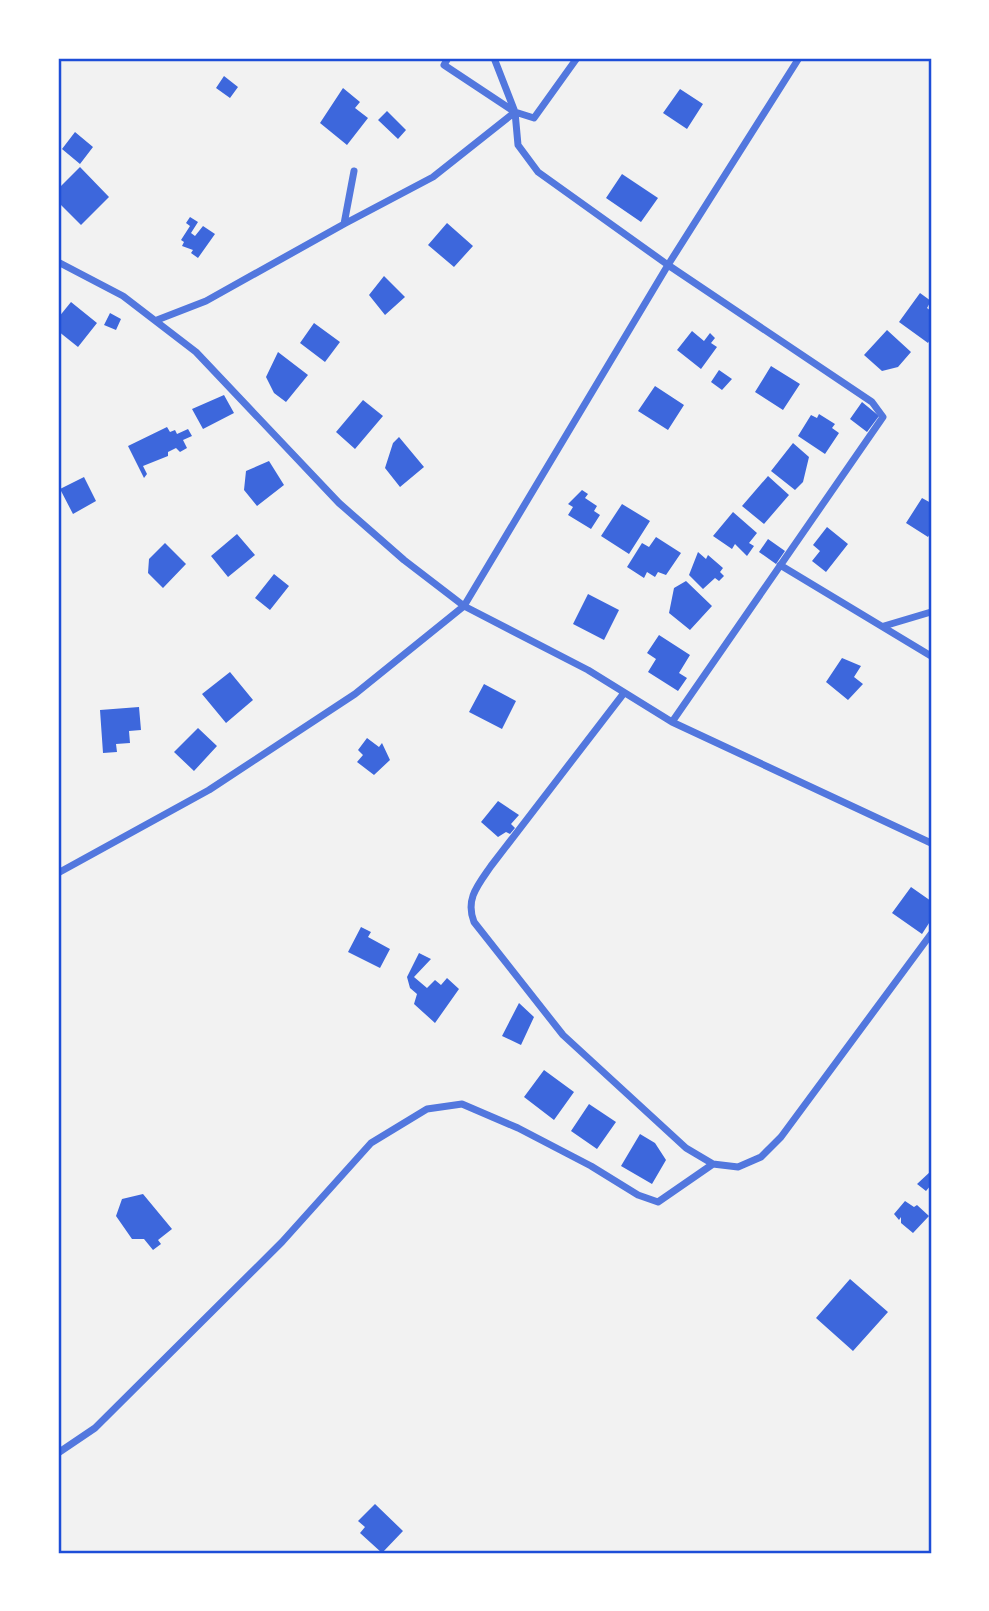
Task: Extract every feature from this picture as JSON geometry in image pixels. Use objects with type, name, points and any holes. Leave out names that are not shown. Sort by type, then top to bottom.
[{"type":"street","points":[[448,58],[444,65],[515,112],[534,118],[577,58]]},
{"type":"street","points":[[494,58],[515,112],[518,145],[538,172],[668,265],[872,402],[882,412],[881,424],[672,722]]},
{"type":"street","points":[[58,873],[209,790],[332,709],[412,651],[464,606],[668,265],[799,58]]},
{"type":"street","points":[[157,320],[205,301],[433,177],[515,112]]},
{"type":"street","points":[[344,224],[354,171]]},
{"type":"street","points":[[58,262],[123,296],[157,320],[202,359],[339,503],[404,560],[464,606],[534,641],[672,722],[931,843]]},
{"type":"street","points":[[780,565],[931,656]]},
{"type":"street","points":[[884,626],[931,612]]},
{"type":"street","points":[[624,694],[474,889],[470,911],[474,922],[563,1035],[687,1148],[713,1164],[748,1165],[761,1157],[780,1137],[931,934]]},
{"type":"street","points":[[58,1453],[95,1428],[282,1242],[371,1143],[427,1109],[462,1104],[518,1128],[591,1166],[638,1195],[658,1202],[713,1164]]},
{"type":"building","points":[[224,76],[238,87],[230,98],[216,88]]},
{"type":"building","points":[[343,88],[360,102],[355,108],[368,118],[347,145],[320,123]]},
{"type":"building","points":[[680,89],[703,104],[687,129],[663,113]]},
{"type":"building","points":[[387,111],[406,130],[398,139],[378,120]]},
{"type":"building","points":[[75,132],[93,147],[80,164],[62,149]]},
{"type":"building","points":[[80,167],[109,197],[81,225],[58,202],[58,189]]},
{"type":"building","points":[[622,174],[658,198],[641,222],[606,198]]},
{"type":"building","points":[[190,217],[198,222],[191,233],[195,236],[203,226],[215,234],[198,258],[191,253],[193,250],[182,246],[184,242],[181,240],[190,226],[186,223]]},
{"type":"building","points":[[447,223],[473,246],[454,267],[428,245]]},
{"type":"building","points":[[384,276],[405,297],[385,315],[369,295]]},
{"type":"building","points":[[920,293],[931,301],[927,308],[931,311],[931,338],[928,343],[899,322]]},
{"type":"building","points":[[71,302],[97,323],[78,347],[58,331],[58,318]]},
{"type":"building","points":[[110,313],[121,319],[116,330],[104,325]]},
{"type":"building","points":[[314,323],[340,342],[325,362],[300,343]]},
{"type":"building","points":[[887,330],[911,352],[898,367],[882,371],[864,355]]},
{"type":"building","points":[[692,331],[704,341],[710,333],[715,338],[711,343],[717,347],[701,369],[677,350]]},
{"type":"building","points":[[278,352],[308,375],[286,402],[274,393],[266,377]]},
{"type":"building","points":[[771,366],[800,384],[783,410],[755,392]]},
{"type":"building","points":[[719,370],[732,379],[722,390],[711,382]]},
{"type":"building","points":[[655,386],[684,405],[668,430],[638,411]]},
{"type":"building","points":[[224,395],[234,413],[203,429],[192,409]]},
{"type":"building","points":[[363,400],[383,416],[355,449],[336,432]]},
{"type":"building","points":[[862,402],[879,416],[867,432],[850,419]]},
{"type":"building","points":[[819,414],[835,424],[832,428],[839,433],[825,454],[798,436],[811,415],[817,418]]},
{"type":"building","points":[[167,427],[170,432],[175,430],[177,434],[188,429],[192,436],[183,440],[187,448],[180,452],[176,448],[168,452],[168,456],[143,466],[147,474],[144,478],[128,446]]},
{"type":"building","points":[[399,437],[424,467],[400,487],[385,468],[393,443]]},
{"type":"building","points":[[793,443],[809,457],[803,482],[795,490],[771,471]]},
{"type":"building","points":[[269,461],[284,485],[257,506],[244,490],[246,471]]},
{"type":"building","points":[[768,476],[789,495],[764,524],[742,506]]},
{"type":"building","points":[[84,477],[96,501],[73,514],[60,489]]},
{"type":"building","points":[[582,490],[588,494],[585,498],[597,506],[594,511],[600,515],[591,529],[568,515],[573,507],[568,504]]},
{"type":"building","points":[[922,498],[931,503],[931,532],[928,537],[906,523]]},
{"type":"building","points":[[622,504],[650,521],[629,554],[601,536]]},
{"type":"building","points":[[733,512],[757,533],[749,543],[754,546],[747,556],[735,544],[732,549],[713,536]]},
{"type":"building","points":[[827,527],[848,544],[826,572],[812,561],[820,551],[813,545]]},
{"type":"building","points":[[237,534],[255,555],[228,577],[211,556]]},
{"type":"building","points":[[656,537],[681,553],[666,575],[658,572],[655,577],[647,572],[644,578],[627,567],[642,543],[649,547]]},
{"type":"building","points":[[768,539],[785,551],[776,564],[759,552]]},
{"type":"building","points":[[165,543],[186,564],[163,588],[148,573],[149,559]]},
{"type":"building","points":[[698,552],[706,559],[708,555],[723,568],[720,572],[724,576],[719,581],[715,578],[703,589],[689,575]]},
{"type":"building","points":[[274,574],[289,586],[270,610],[255,598]]},
{"type":"building","points":[[686,581],[712,606],[690,630],[669,613],[674,588]]},
{"type":"building","points":[[588,594],[619,610],[604,640],[573,624]]},
{"type":"building","points":[[659,635],[690,655],[679,673],[687,678],[678,691],[648,672],[656,659],[647,653]]},
{"type":"building","points":[[842,658],[861,666],[854,677],[863,684],[848,700],[826,682]]},
{"type":"building","points":[[230,672],[253,700],[226,723],[202,694]]},
{"type":"building","points":[[484,684],[516,701],[502,729],[469,712]]},
{"type":"building","points":[[139,707],[141,730],[129,731],[130,743],[116,744],[117,752],[103,753],[100,710]]},
{"type":"building","points":[[198,728],[217,746],[194,771],[174,752]]},
{"type":"building","points":[[367,738],[379,747],[382,743],[390,760],[374,775],[357,762],[363,755],[358,750]]},
{"type":"building","points":[[498,801],[519,815],[511,824],[515,828],[510,834],[506,832],[498,837],[481,822]]},
{"type":"building","points":[[911,887],[931,901],[931,920],[922,934],[892,913]]},
{"type":"building","points":[[361,927],[371,932],[368,937],[390,949],[380,968],[348,952]]},
{"type":"building","points":[[419,953],[431,959],[414,977],[427,988],[435,980],[441,985],[447,978],[459,989],[435,1023],[414,1004],[417,994],[410,988],[407,977]]},
{"type":"building","points":[[519,1003],[534,1017],[521,1045],[502,1036]]},
{"type":"building","points":[[544,1070],[574,1092],[554,1120],[524,1097]]},
{"type":"building","points":[[589,1104],[616,1122],[597,1149],[571,1131]]},
{"type":"building","points":[[640,1134],[655,1143],[666,1160],[652,1184],[621,1166]]},
{"type":"building","points":[[931,1171],[931,1185],[926,1191],[917,1184]]},
{"type":"building","points":[[143,1194],[172,1229],[158,1240],[161,1244],[153,1250],[144,1239],[132,1239],[116,1216],[122,1199]]},
{"type":"building","points":[[905,1201],[914,1207],[917,1205],[929,1216],[913,1233],[901,1223],[901,1217],[899,1220],[894,1214]]},
{"type":"building","points":[[850,1279],[888,1312],[853,1351],[816,1318]]},
{"type":"building","points":[[375,1504],[403,1531],[382,1553],[360,1533],[365,1527],[358,1521]]}]
